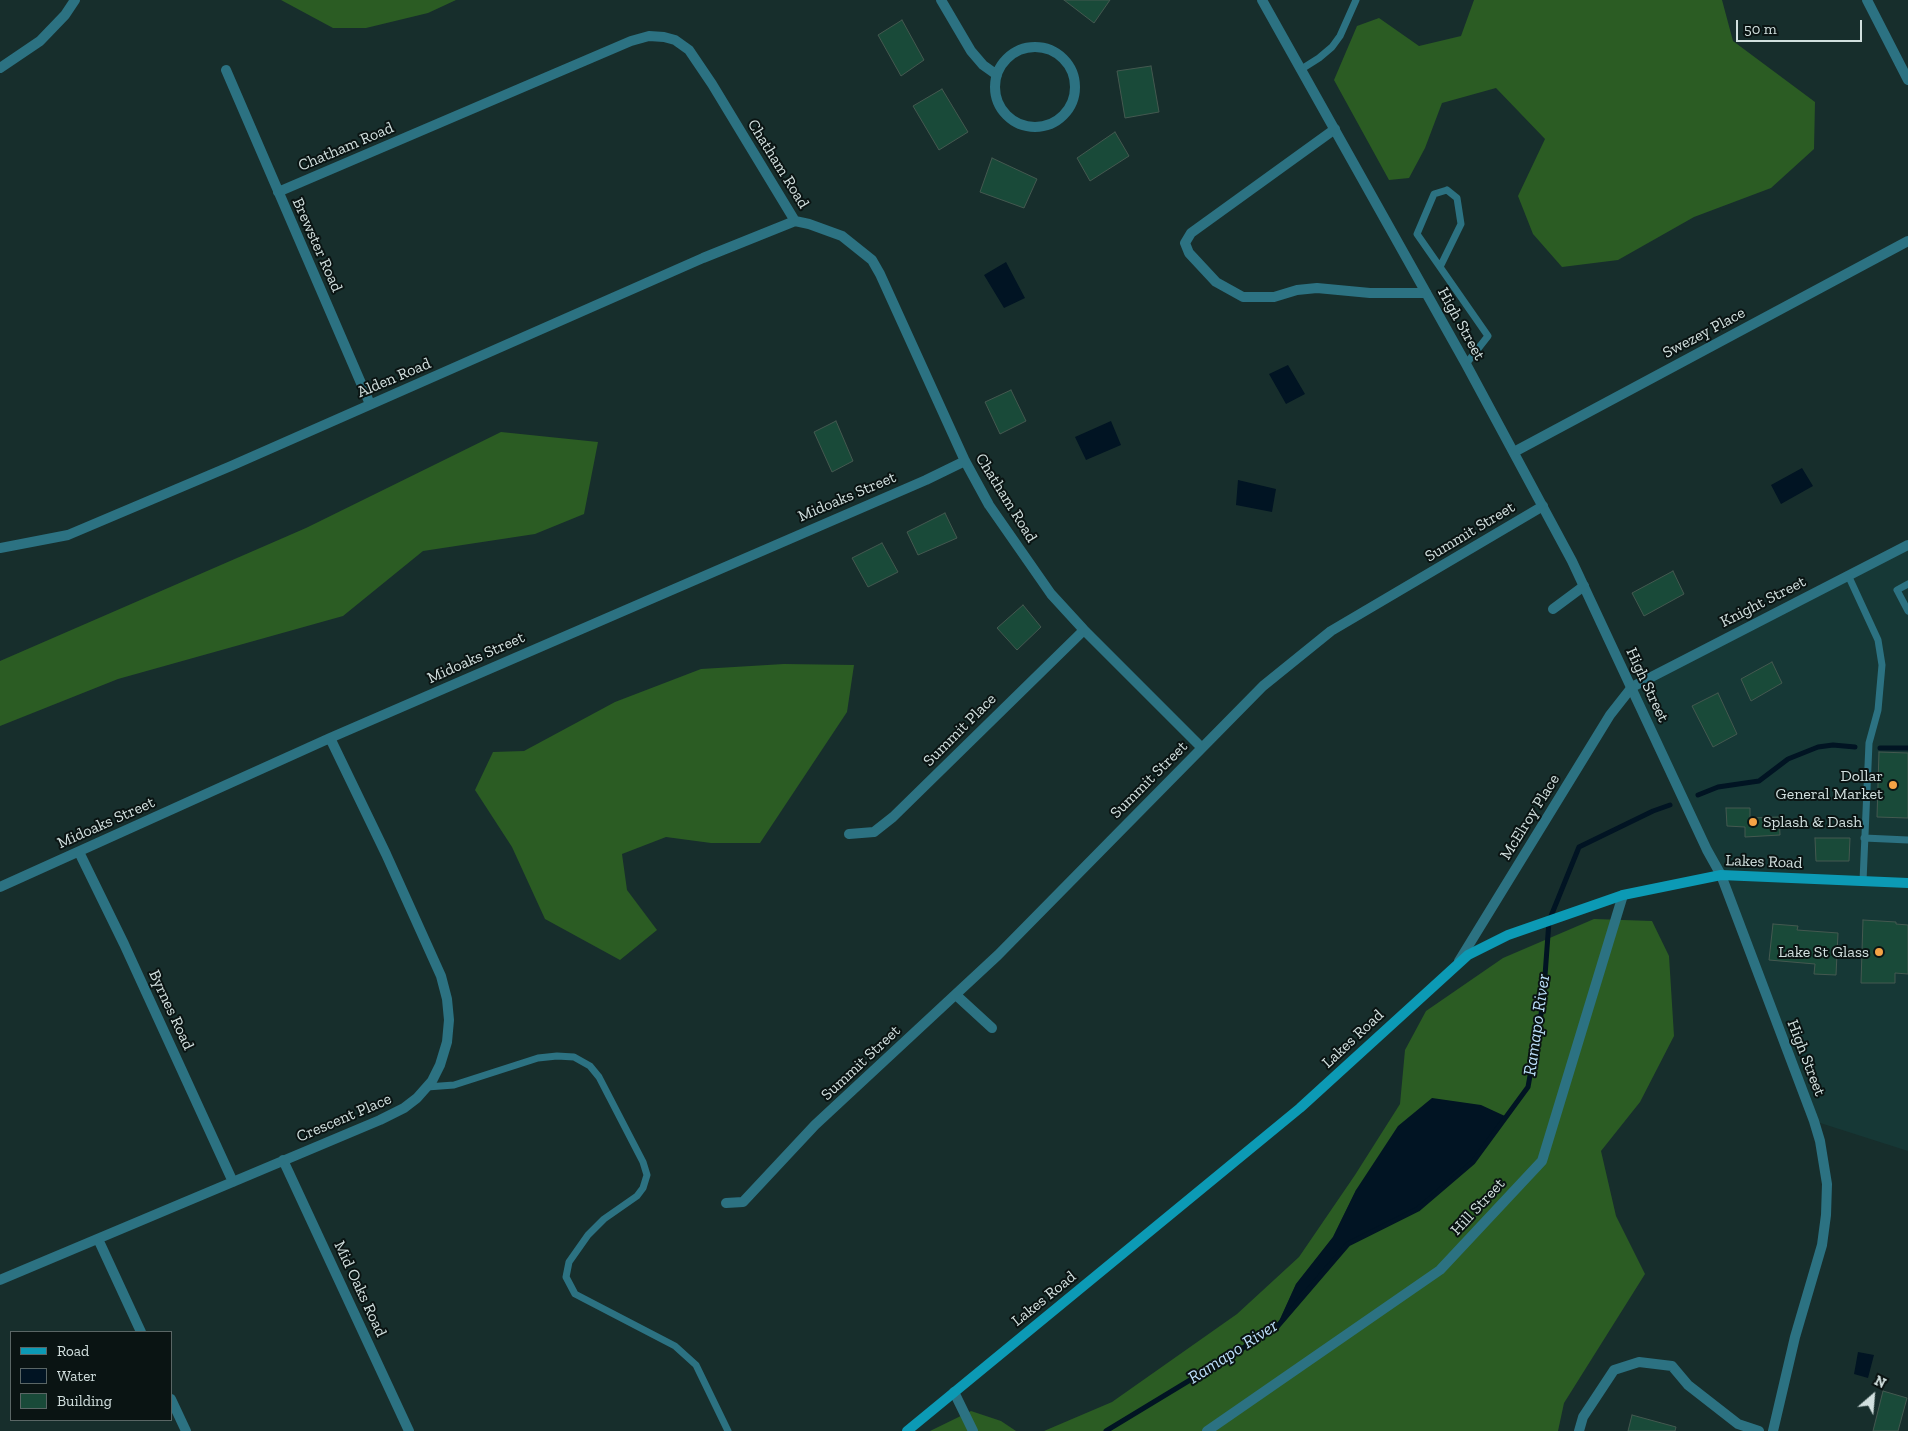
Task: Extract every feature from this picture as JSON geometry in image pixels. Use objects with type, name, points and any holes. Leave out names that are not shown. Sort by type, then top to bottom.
[{"type":"main road","name":"Lakes Road","points":[[907,1431],[1300,1108],[1468,955],[1508,935],[1623,895],[1721,875],[1908,883]]},
{"type":"street","points":[[0,68],[40,41],[65,16],[75,0]]},
{"type":"street","points":[[941,0],[971,51],[983,65],[997,75]]},
{"type":"street","name":"High Street","points":[[1262,0],[1466,364],[1584,586],[1707,850],[1721,875],[1814,1121],[1820,1142],[1827,1184],[1826,1215],[1822,1245],[1795,1337],[1773,1431]]},
{"type":"street","points":[[1868,0],[1908,80]]},
{"type":"street","name":"Chatham Road","points":[[278,192],[631,41],[649,36],[664,36],[675,40],[690,50],[795,221],[842,236],[872,260],[965,461],[989,504],[1051,594],[1084,630],[1202,748]]},
{"type":"street","points":[[1036,47],[1048,49],[1060,56],[1074,76],[1075,89],[1072,102],[1065,113],[1055,122],[1042,126],[1028,126],[1016,122],[1005,113],[998,102],[995,89],[997,75],[1002,64],[1012,55],[1023,49],[1036,47]]},
{"type":"street","name":"Brewster Road","points":[[226,70],[370,404]]},
{"type":"street","points":[[1335,129],[1191,233],[1185,243],[1189,253],[1216,282],[1243,297],[1274,296],[1297,290],[1317,288],[1370,293],[1426,293]]},
{"type":"street","name":"Alden Road","points":[[0,548],[68,535],[240,462],[703,258],[795,221]]},
{"type":"street","name":"Swezey Place","points":[[1514,452],[1908,241]]},
{"type":"street","name":"Midoaks Street","points":[[0,887],[330,738],[926,480],[965,461]]},
{"type":"street","name":"Summit Street","points":[[726,1203],[743,1202],[815,1125],[956,995],[1262,686],[1331,631],[1543,506]]},
{"type":"street","name":"Knight Street","points":[[1632,687],[1908,545]]},
{"type":"street","points":[[1554,609],[1584,586]]},
{"type":"street","name":"Summit Place","points":[[849,834],[874,832],[893,817],[1084,630]]},
{"type":"street","name":"McElroy Place","points":[[1457,964],[1610,715],[1632,687]]},
{"type":"street","name":"Crescent Place","points":[[0,1280],[380,1120],[404,1108],[427,1087],[440,1065],[447,1042],[449,1020],[447,999],[441,976],[386,854],[330,738]]},
{"type":"street","name":"Byrnes Road","points":[[80,852],[233,1182]]},
{"type":"street","name":"Hill Street","points":[[1207,1431],[1440,1270],[1542,1161],[1623,895]]},
{"type":"street","points":[[956,995],[992,1028]]},
{"type":"street","name":"Mid Oaks Road","points":[[283,1160],[409,1431]]},
{"type":"street","points":[[98,1239],[140,1331]]},
{"type":"street","points":[[1579,1431],[1583,1417],[1614,1370],[1639,1362],[1672,1366],[1688,1385],[1738,1424],[1759,1431]]},
{"type":"street","points":[[954,1392],[973,1431]]},
{"type":"street","points":[[172,1401],[186,1431]]},
{"type":"lane","points":[[1300,70],[1332,47],[1340,36],[1356,0]]},
{"type":"lane","points":[[1440,267],[1461,224],[1457,198],[1447,190],[1434,194],[1416,234],[1488,336],[1466,364]]},
{"type":"lane","points":[[1848,575],[1878,640],[1882,665],[1878,710],[1869,743],[1863,881]]},
{"type":"lane","points":[[1908,584],[1896,590],[1908,611]]},
{"type":"lane","points":[[1864,838],[1908,840]]},
{"type":"lane","points":[[427,1087],[454,1085],[538,1058],[557,1056],[574,1057],[590,1066],[600,1077],[643,1162],[647,1175],[644,1188],[637,1196],[604,1219],[588,1235],[569,1262],[566,1277],[575,1294],[675,1346],[696,1365],[728,1431]]},
{"type":"shaded area","points":[[1908,545],[1908,1151],[1814,1121],[1721,875],[1632,687]]},
{"type":"green space","points":[[281,0],[456,0],[428,13],[366,28],[333,28]]},
{"type":"green space","points":[[1474,0],[1722,0],[1733,41],[1815,102],[1814,149],[1771,188],[1694,217],[1618,260],[1562,267],[1533,234],[1518,196],[1545,139],[1496,88],[1442,103],[1425,148],[1409,178],[1389,180],[1334,80],[1357,26],[1379,18],[1419,46],[1461,36]]},
{"type":"green space","points":[[501,432],[598,442],[584,514],[535,534],[423,551],[343,616],[118,679],[0,726],[0,661],[306,528]]},
{"type":"green space","points":[[784,664],[854,665],[847,712],[760,843],[711,843],[666,837],[622,854],[627,890],[657,930],[620,960],[545,919],[512,847],[475,790],[493,752],[524,751],[615,702],[701,669]]},
{"type":"green space","points":[[1594,919],[1652,921],[1669,956],[1674,1036],[1640,1102],[1601,1151],[1616,1216],[1645,1274],[1564,1403],[1558,1431],[1044,1431],[1112,1402],[1237,1314],[1299,1257],[1355,1175],[1400,1104],[1405,1050],[1426,1011],[1503,958]],"holes":[[[1473,1162],[1418,1209],[1348,1244],[1277,1326],[1296,1284],[1333,1237],[1356,1190]]]},
{"type":"green space","points":[[971,1411],[1001,1421],[1016,1431],[930,1431]]},
{"type":"water","points":[[1006,262],[1025,298],[1004,308],[984,275]]},
{"type":"water","points":[[1288,365],[1305,394],[1286,404],[1269,374]]},
{"type":"water","points":[[1111,421],[1121,445],[1086,460],[1075,437]]},
{"type":"water","points":[[1802,468],[1813,486],[1781,504],[1771,485]]},
{"type":"water","points":[[1238,480],[1276,489],[1272,512],[1236,505]]},
{"type":"water","points":[[1432,1098],[1481,1105],[1507,1117],[1473,1162],[1418,1209],[1348,1244],[1276,1328],[1296,1284],[1333,1237],[1356,1190],[1398,1126]]},
{"type":"water","points":[[1858,1352],[1874,1355],[1868,1378],[1854,1374]]},
{"type":"building","points":[[1064,0],[1110,0],[1094,23]]},
{"type":"building","points":[[902,20],[924,60],[901,76],[878,35]]},
{"type":"building","points":[[1151,66],[1159,112],[1125,118],[1117,71]]},
{"type":"building","points":[[942,89],[968,132],[939,150],[913,106]]},
{"type":"building","points":[[1115,132],[1129,156],[1090,181],[1077,158]]},
{"type":"building","points":[[992,158],[1037,179],[1024,208],[980,192]]},
{"type":"building","points":[[1011,390],[1026,421],[1000,434],[985,402]]},
{"type":"building","points":[[836,421],[853,461],[832,472],[814,432]]},
{"type":"building","points":[[945,513],[957,538],[918,555],[907,532]]},
{"type":"building","points":[[882,543],[898,572],[868,587],[852,558]]},
{"type":"building","points":[[1673,571],[1684,594],[1644,616],[1632,593]]},
{"type":"building","points":[[1023,605],[1041,627],[1017,650],[997,628]]},
{"type":"building","points":[[1772,662],[1782,683],[1751,701],[1741,679]]},
{"type":"building","points":[[1718,693],[1737,734],[1713,747],[1692,706]]},
{"type":"building","name":"Dollar General Market","points":[[1879,752],[1908,753],[1908,818],[1877,817]]},
{"type":"building","name":"Splash & Dash","points":[[1726,808],[1750,808],[1750,818],[1779,817],[1780,835],[1745,837],[1745,827],[1727,826]]},
{"type":"building","points":[[1815,838],[1850,838],[1849,861],[1816,861]]},
{"type":"building","name":"Lake St Glass","points":[[1863,920],[1896,922],[1896,924],[1908,925],[1908,974],[1895,973],[1895,983],[1861,983]]},
{"type":"building","points":[[1773,924],[1798,926],[1797,930],[1838,933],[1836,975],[1814,974],[1815,964],[1769,960]]},
{"type":"building","points":[[1883,1391],[1907,1398],[1898,1431],[1873,1431]]},
{"type":"building","points":[[1632,1415],[1676,1427],[1675,1431],[1628,1431]]},
{"type":"waterway","name":"Ramapo River","points":[[1698,795],[1718,787],[1759,781],[1788,759],[1818,747],[1833,745],[1855,747]]},
{"type":"waterway","name":"Ramapo River","points":[[1880,748],[1908,748]]},
{"type":"waterway","name":"Ramapo River","points":[[1106,1431],[1276,1328],[1348,1244],[1418,1209],[1473,1162],[1528,1087],[1543,1003],[1549,921],[1579,847],[1653,811],[1670,805]]},
{"type":"place","name":"Dollar General Market","points":[[1893,785]]},
{"type":"place","name":"Splash & Dash","points":[[1753,822]]},
{"type":"place","name":"Lake St Glass","points":[[1879,952]]}]
